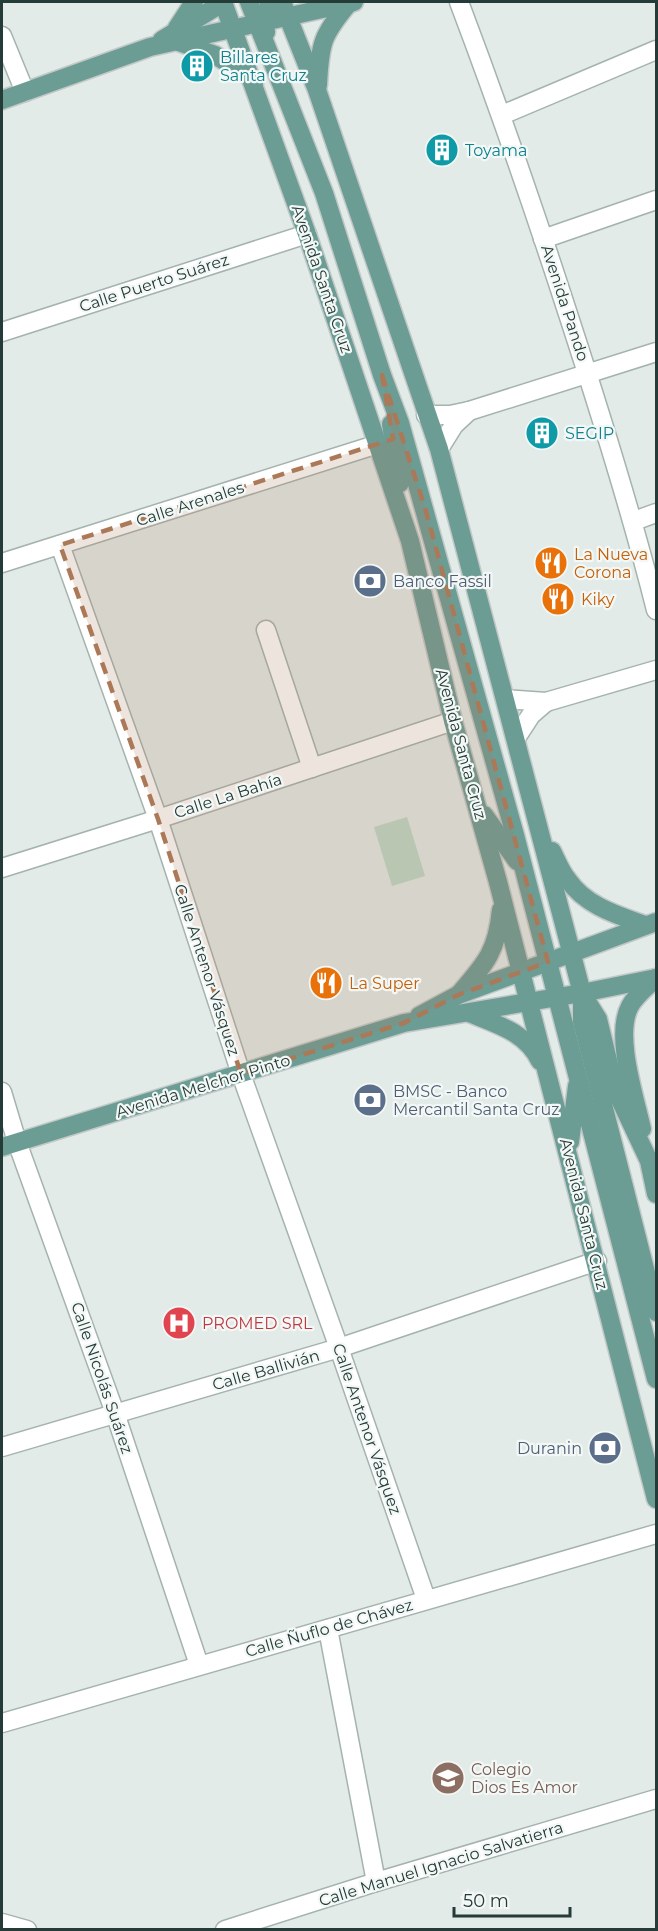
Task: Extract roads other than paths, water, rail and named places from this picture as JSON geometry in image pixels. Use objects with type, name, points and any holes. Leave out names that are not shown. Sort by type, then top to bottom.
[{"type":"main road","points":[[175,37],[194,2]]},
{"type":"main road","name":"Avenida Santa Cruz","points":[[249,2],[261,23],[271,59],[324,193],[382,375],[400,423],[524,871],[657,1379]]},
{"type":"main road","points":[[261,23],[269,2]]},
{"type":"main road","points":[[261,23],[285,9],[352,2]]},
{"type":"main road","points":[[317,90],[323,41],[330,25],[352,2]]},
{"type":"main road","points":[[175,37],[213,34],[228,8]]},
{"type":"main road","points":[[2,100],[175,37],[228,8]]},
{"type":"main road","points":[[228,8],[261,23]]},
{"type":"main road","name":"Avenida Santa Cruz","points":[[228,8],[307,234],[410,542],[453,721],[522,971],[657,1499]]},
{"type":"main road","points":[[285,9],[317,90],[439,449],[572,953],[582,993],[582,1023],[657,1312]]},
{"type":"main road","points":[[175,37],[215,55],[287,98]]},
{"type":"main road","points":[[382,375],[410,542]]},
{"type":"main road","points":[[476,804],[524,871]]},
{"type":"main road","points":[[539,827],[568,881],[582,895],[601,909],[651,924]]},
{"type":"main road","points":[[458,996],[493,950],[499,931],[501,906],[498,882]]},
{"type":"main road","name":"Avenida Melchor Pinto","points":[[404,1023],[458,996],[651,924]]},
{"type":"main road","points":[[656,978],[630,1006],[624,1027],[625,1049],[657,1194]]},
{"type":"main road","name":"Avenida Melchor Pinto","points":[[10,1145],[404,1023],[656,978]]},
{"type":"main road","points":[[582,993],[597,1019],[615,1089],[649,1161]]},
{"type":"main road","points":[[469,1013],[525,1039],[538,1057],[550,1083]]},
{"type":"main road","points":[[568,1151],[578,1078]]},
{"type":"street","name":"Avenida Pando","points":[[459,2],[502,115],[588,375],[634,521],[657,609]]},
{"type":"street","points":[[2,36],[25,92]]},
{"type":"street","points":[[502,115],[657,50]]},
{"type":"street","points":[[543,239],[657,200]]},
{"type":"street","name":"Calle Puerto Suárez","points":[[2,332],[307,234]]},
{"type":"street","points":[[426,415],[450,415],[469,411],[657,352]]},
{"type":"street","points":[[439,449],[454,425],[469,411]]},
{"type":"street","name":"Calle Arenales","points":[[2,563],[378,444]]},
{"type":"street","points":[[634,521],[657,513]]},
{"type":"street","name":"Calle Antenor Vásquez","points":[[60,545],[158,819],[241,1074],[426,1599]]},
{"type":"street","points":[[266,630],[312,768]]},
{"type":"street","points":[[506,699],[546,702],[657,670]]},
{"type":"street","points":[[516,738],[531,715],[546,702]]},
{"type":"street","name":"Calle La Bahía","points":[[2,868],[453,721]]},
{"type":"street","name":"Calle Nicolás Suárez","points":[[2,1092],[10,1145],[115,1413],[199,1665]]},
{"type":"street","name":"Calle Ballivián","points":[[2,1447],[339,1348],[597,1261]]},
{"type":"street","name":"Calle Ñuflo de Chávez","points":[[2,1723],[657,1534]]},
{"type":"street","points":[[328,1629],[376,1882]]},
{"type":"street","name":"Calle Manuel Ignacio Salvatierra","points":[[225,1929],[657,1799]]},
{"type":"street","points":[[2,1923],[27,1929]]},
{"type":"place","name":"Billares Santa Cruz","points":[[197,66]]},
{"type":"place","name":"Toyama","points":[[442,150]]},
{"type":"place","name":"SEGIP","points":[[542,433]]},
{"type":"place","name":"La Nueva Corona","points":[[551,563]]},
{"type":"place","name":"Banco Fassil","points":[[370,581]]},
{"type":"place","name":"Kiky","points":[[558,599]]},
{"type":"place","name":"La Super","points":[[326,983]]},
{"type":"place","name":"BMSC - Banco Mercantil Santa Cruz","points":[[370,1100]]},
{"type":"place","name":"PROMED SRL","points":[[179,1323]]},
{"type":"place","name":"Duranin","points":[[605,1448]]},
{"type":"place","name":"Colegio Dios Es Amor","points":[[448,1778]]}]
